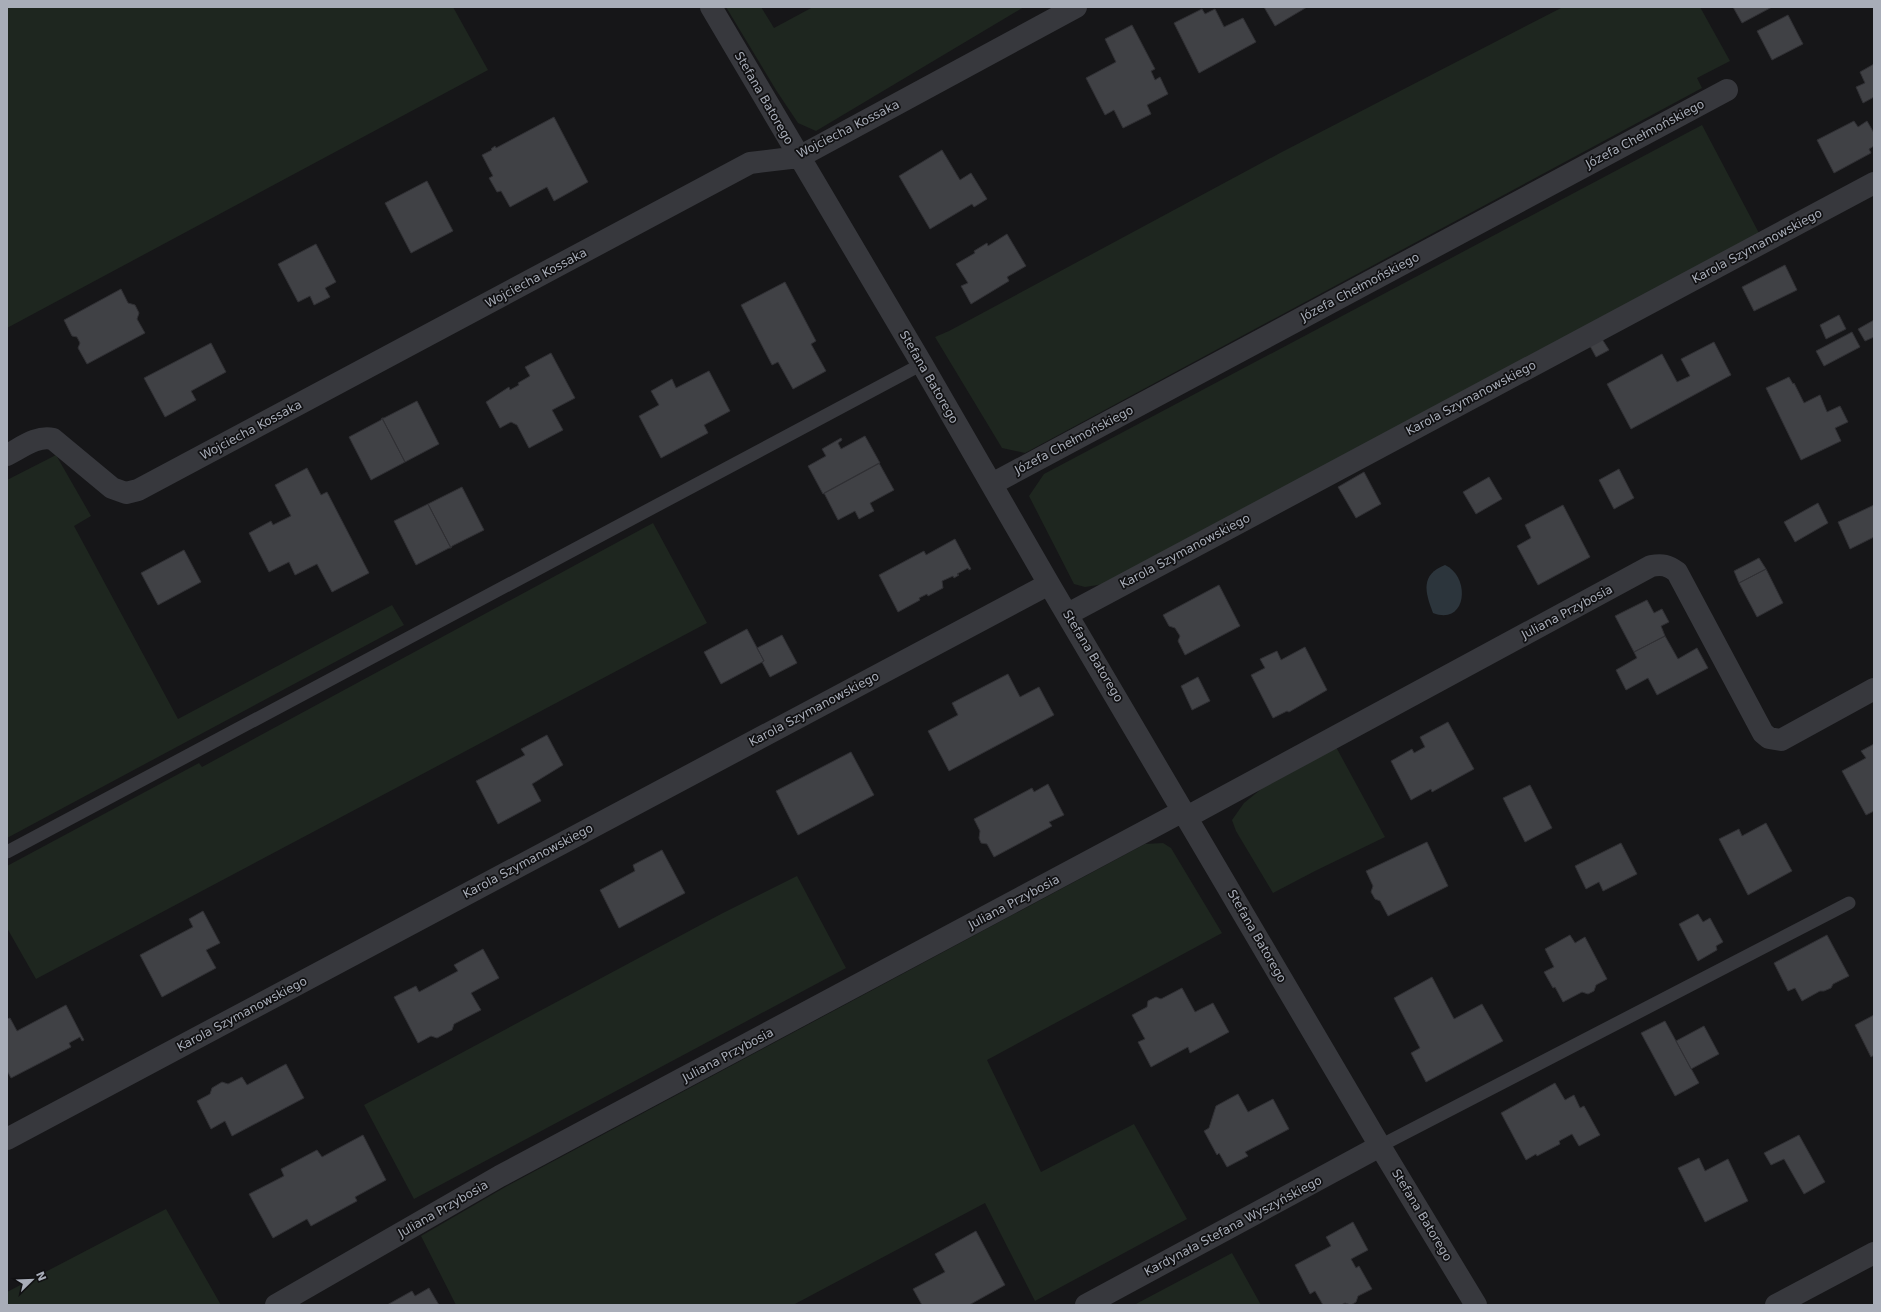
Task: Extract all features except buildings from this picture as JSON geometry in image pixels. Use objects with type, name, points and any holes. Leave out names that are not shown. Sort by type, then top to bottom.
[{"type":"street","name":"Stefana Batorego","points":[[711,7],[1380,1146],[1476,1305]]},
{"type":"street","name":"Wojciecha Kossaka","points":[[7,455],[36,440],[46,437],[53,439],[118,492],[126,493],[138,490],[750,163],[799,157],[1076,7]]},
{"type":"street","name":"Józefa Chełmońskiego","points":[[992,484],[1727,90]]},
{"type":"street","name":"Karola Szymanowskiego","points":[[1068,614],[1874,183]]},
{"type":"street","name":"Juliana Przybosia","points":[[276,1305],[500,1176],[1651,566],[1670,566],[1677,572],[1763,733],[1769,738],[1781,740],[1874,689]]},
{"type":"street","name":"Karola Szymanowskiego","points":[[7,1139],[1049,584]]},
{"type":"street","name":"Kardynała Stefana Wyszyńskiego","points":[[1086,1305],[1380,1146]]},
{"type":"street","points":[[1776,1305],[1874,1253]]},
{"type":"lane","points":[[7,852],[922,364]]},
{"type":"lane","points":[[1380,1146],[1849,903]]},
{"type":"shaded area","points":[[7,7],[453,7],[488,70],[7,328]]},
{"type":"shaded area","points":[[726,7],[761,7],[774,28],[813,7],[1024,7],[816,131],[798,123],[776,90]]},
{"type":"shaded area","points":[[1563,7],[1700,7],[1730,61],[1697,78],[1702,88],[1025,453],[1002,448],[935,337],[949,331],[1280,153]]},
{"type":"shaded area","points":[[1702,125],[1760,235],[1104,584],[1085,587],[1074,584],[1029,496],[1044,474]]},
{"type":"shaded area","points":[[56,455],[91,516],[74,526],[178,719],[392,605],[404,625],[7,838],[7,480]]},
{"type":"shaded area","points":[[653,523],[707,623],[36,979],[7,928],[7,866],[199,763],[202,767]]},
{"type":"shaded area","points":[[1445,565],[1453,571],[1459,579],[1462,589],[1462,598],[1459,607],[1453,613],[1444,615],[1433,613],[1428,598],[1427,585],[1431,574]]},
{"type":"shaded area","points":[[1336,747],[1385,837],[1273,893],[1236,831],[1232,820],[1244,803],[1265,786]]},
{"type":"shaded area","points":[[1163,843],[1171,848],[1222,933],[987,1060],[1041,1172],[1134,1124],[1187,1219],[1035,1301],[985,1203],[793,1305],[456,1305],[421,1236],[507,1186],[1145,844]]},
{"type":"shaded area","points":[[797,876],[846,968],[414,1199],[364,1105],[721,914]]},
{"type":"shaded area","points":[[166,1209],[221,1305],[7,1305],[7,1292]]},
{"type":"shaded area","points":[[1232,1253],[1261,1305],[1134,1305]]}]
